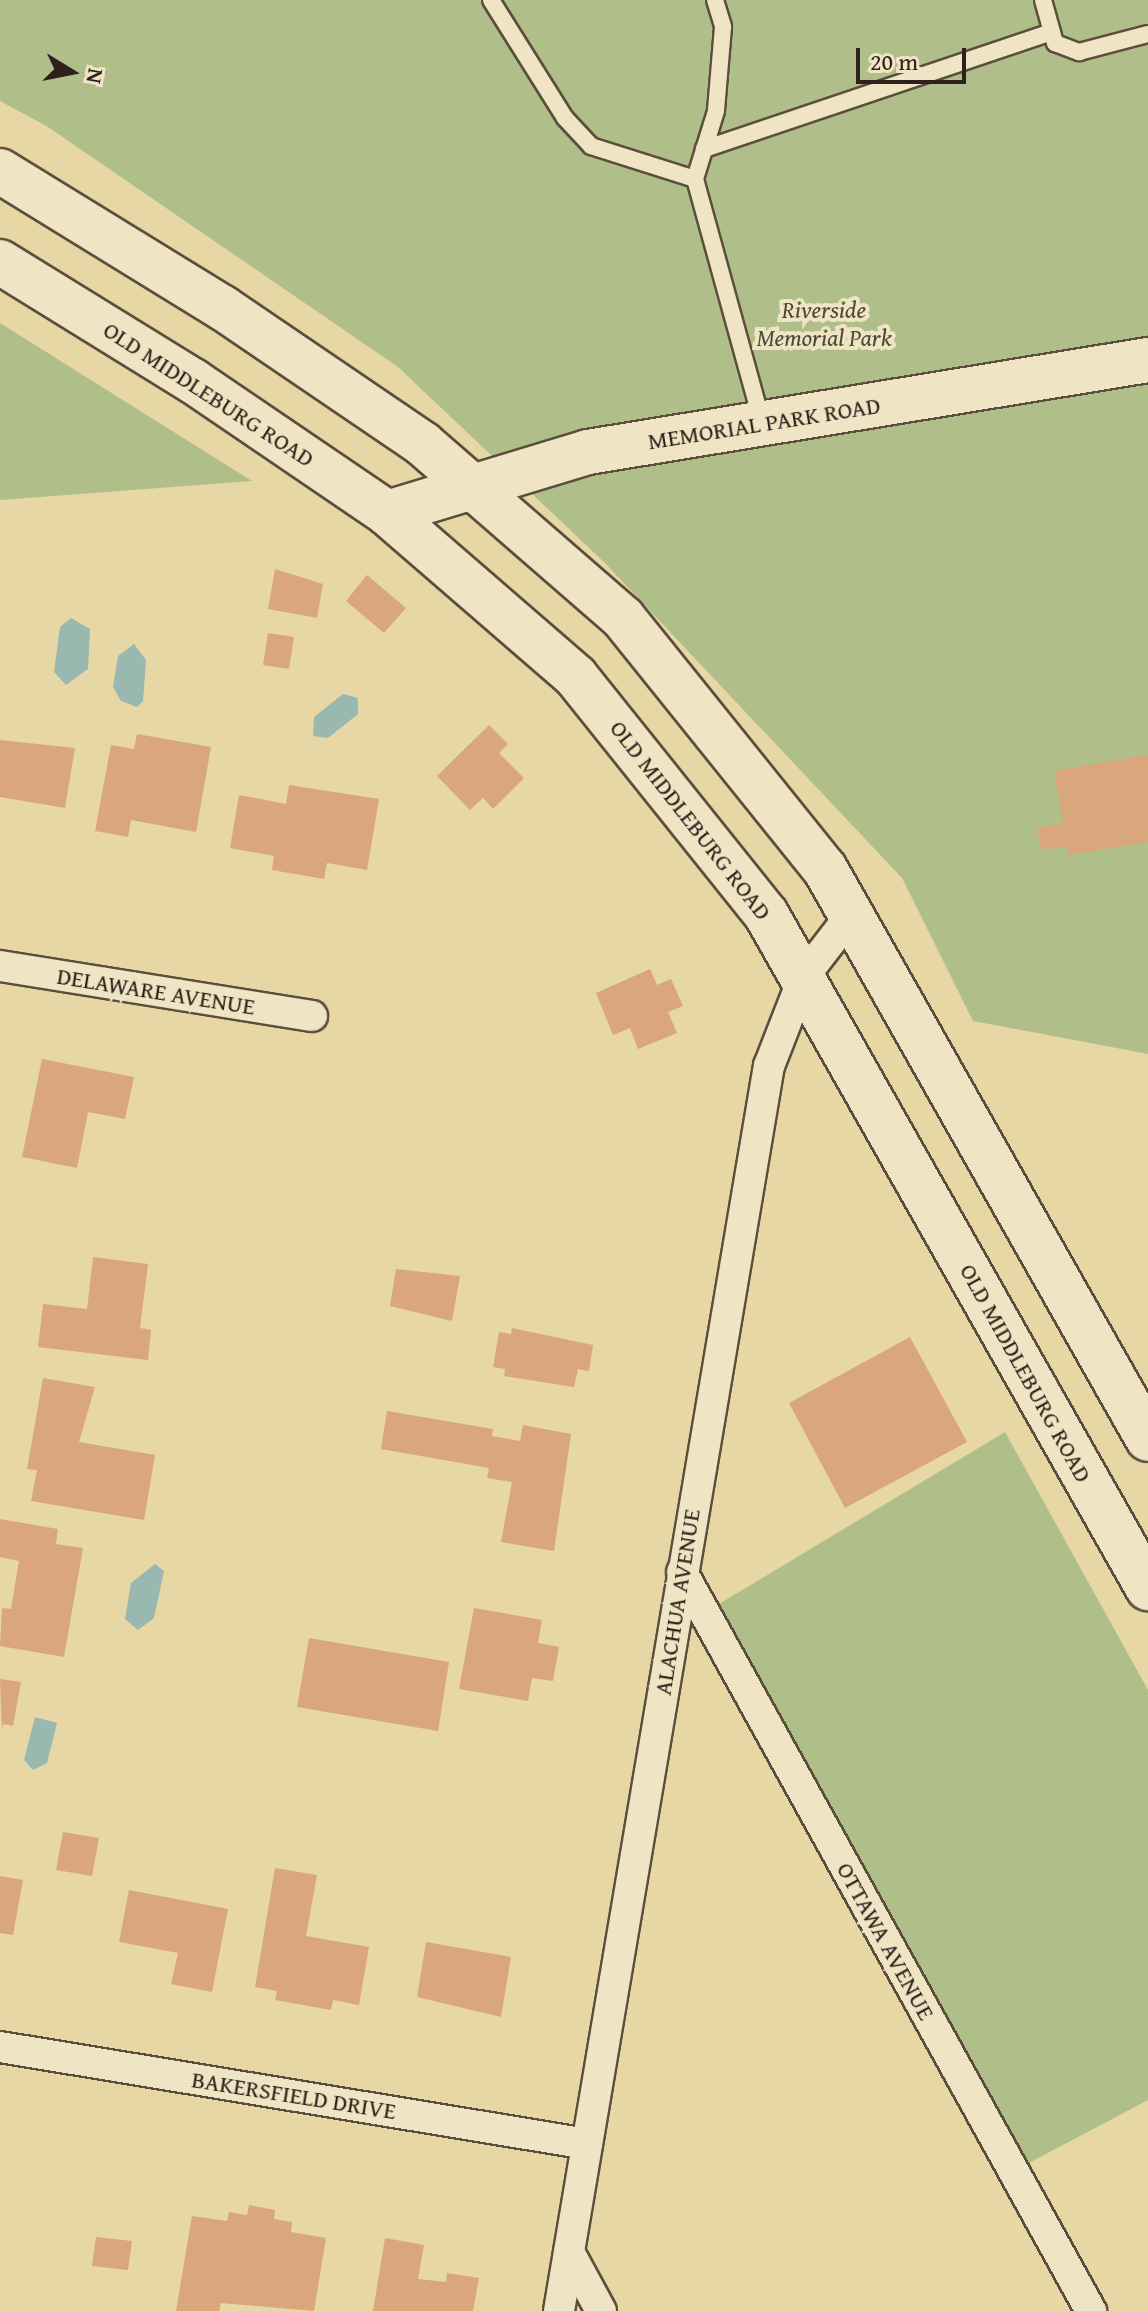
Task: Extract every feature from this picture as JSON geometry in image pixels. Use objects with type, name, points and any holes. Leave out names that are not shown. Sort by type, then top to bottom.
[{"type":"main road","points":[[0,171],[223,308],[423,444],[623,618],[718,730],[852,914],[1148,1439]]},
{"type":"main road","name":"OLD MIDDLEBURG ROAD","points":[[0,262],[193,381],[387,513],[576,677],[748,890],[804,976],[1148,1588]]},
{"type":"main road","name":"MEMORIAL PARK ROAD","points":[[387,513],[475,490],[588,452],[1148,360]]},
{"type":"street","name":"ALACHUA AVENUE","points":[[559,2311],[769,1066],[804,976],[852,914]]},
{"type":"street","name":"DELAWARE AVENUE","points":[[0,966],[312,1016]]},
{"type":"street","name":"OTTAWA AVENUE","points":[[682,1572],[1091,2311]]},
{"type":"street","name":"BAKERSFIELD DRIVE","points":[[0,2047],[587,2144]]},
{"type":"street","points":[[569,2252],[601,2311]]},
{"type":"lane","points":[[491,0],[565,118],[591,146],[695,179]]},
{"type":"lane","points":[[715,0],[723,27],[716,111],[695,179],[763,424]]},
{"type":"lane","points":[[1043,0],[1055,43],[1079,52],[1148,34]]},
{"type":"lane","points":[[704,149],[1052,32]]},
{"type":"green space","name":"Riverside Memorial Park","points":[[0,0],[1148,0],[1148,1054],[973,1021],[902,878],[605,563],[398,367],[48,127],[0,101]]},
{"type":"green space","points":[[0,323],[252,481],[0,500]]},
{"type":"green space","points":[[1005,1432],[1148,1690],[1148,2100],[1029,2163],[719,1604]]},
{"type":"water","points":[[71,618],[90,629],[88,669],[66,685],[54,672],[60,627]]},
{"type":"water","points":[[134,644],[146,660],[143,701],[137,707],[121,701],[113,687],[118,656]]},
{"type":"water","points":[[343,694],[358,698],[358,714],[328,738],[313,736],[314,717]]},
{"type":"water","points":[[155,1564],[164,1571],[154,1618],[138,1630],[125,1619],[131,1583]]},
{"type":"water","points":[[35,1717],[57,1723],[47,1763],[33,1770],[24,1760]]},
{"type":"building","points":[[275,569],[323,584],[317,618],[268,609]]},
{"type":"building","points":[[367,575],[406,608],[384,633],[346,601]]},
{"type":"building","points":[[268,633],[294,637],[289,669],[263,665]]},
{"type":"building","points":[[489,725],[508,744],[499,753],[524,778],[493,809],[483,798],[470,810],[437,776]]},
{"type":"building","points":[[137,734],[211,747],[196,832],[131,820],[128,837],[95,831],[111,745],[134,749]]},
{"type":"building","points":[[0,740],[75,748],[65,808],[0,797]]},
{"type":"building","points":[[1148,755],[1148,842],[1068,855],[1067,846],[1041,850],[1037,828],[1063,823],[1054,771]]},
{"type":"building","points":[[289,785],[379,799],[367,870],[327,863],[324,879],[272,870],[274,856],[230,848],[239,795],[286,804]]},
{"type":"building","points":[[650,969],[657,985],[671,979],[683,1006],[668,1012],[677,1033],[638,1049],[630,1028],[613,1035],[596,993]]},
{"type":"building","points":[[42,1059],[134,1077],[125,1119],[88,1112],[77,1168],[22,1157]]},
{"type":"building","points":[[93,1257],[148,1264],[140,1328],[151,1330],[148,1360],[38,1347],[43,1304],[87,1309]]},
{"type":"building","points":[[396,1269],[460,1276],[452,1321],[390,1306]]},
{"type":"building","points":[[512,1328],[593,1345],[589,1371],[578,1369],[574,1387],[504,1376],[505,1369],[493,1367],[499,1332],[511,1334]]},
{"type":"building","points":[[910,1337],[967,1442],[845,1508],[789,1403]]},
{"type":"building","points":[[43,1378],[95,1387],[79,1442],[155,1455],[144,1520],[31,1501],[37,1470],[27,1469]]},
{"type":"building","points":[[387,1411],[493,1429],[492,1436],[520,1441],[523,1425],[571,1434],[554,1551],[501,1542],[512,1482],[487,1478],[489,1468],[381,1449]]},
{"type":"building","points":[[0,1519],[58,1529],[56,1544],[83,1548],[64,1657],[0,1646],[2,1608],[11,1609],[19,1561],[0,1557]]},
{"type":"building","points":[[474,1608],[542,1620],[538,1643],[559,1647],[553,1681],[532,1678],[528,1701],[459,1689]]},
{"type":"building","points":[[309,1638],[449,1662],[438,1731],[297,1707]]},
{"type":"building","points":[[0,1679],[21,1682],[13,1726],[3,1724],[2,1730]]},
{"type":"building","points":[[63,1832],[99,1838],[92,1876],[56,1870]]},
{"type":"building","points":[[275,1868],[317,1875],[306,1936],[369,1947],[359,2005],[333,2000],[331,2010],[275,2000],[277,1991],[255,1987]]},
{"type":"building","points":[[0,1876],[23,1880],[13,1935],[0,1933]]},
{"type":"building","points":[[129,1890],[228,1909],[212,1992],[171,1984],[178,1953],[119,1942]]},
{"type":"building","points":[[426,1942],[511,1957],[501,2017],[417,1997]]},
{"type":"building","points":[[249,2205],[275,2210],[274,2219],[292,2222],[291,2232],[326,2238],[314,2311],[221,2303],[219,2311],[176,2311],[192,2216],[227,2221],[229,2212],[247,2215]]},
{"type":"building","points":[[96,2237],[132,2241],[128,2270],[92,2266]]},
{"type":"building","points":[[385,2238],[424,2245],[418,2279],[446,2282],[447,2273],[479,2278],[473,2311],[373,2311]]}]
